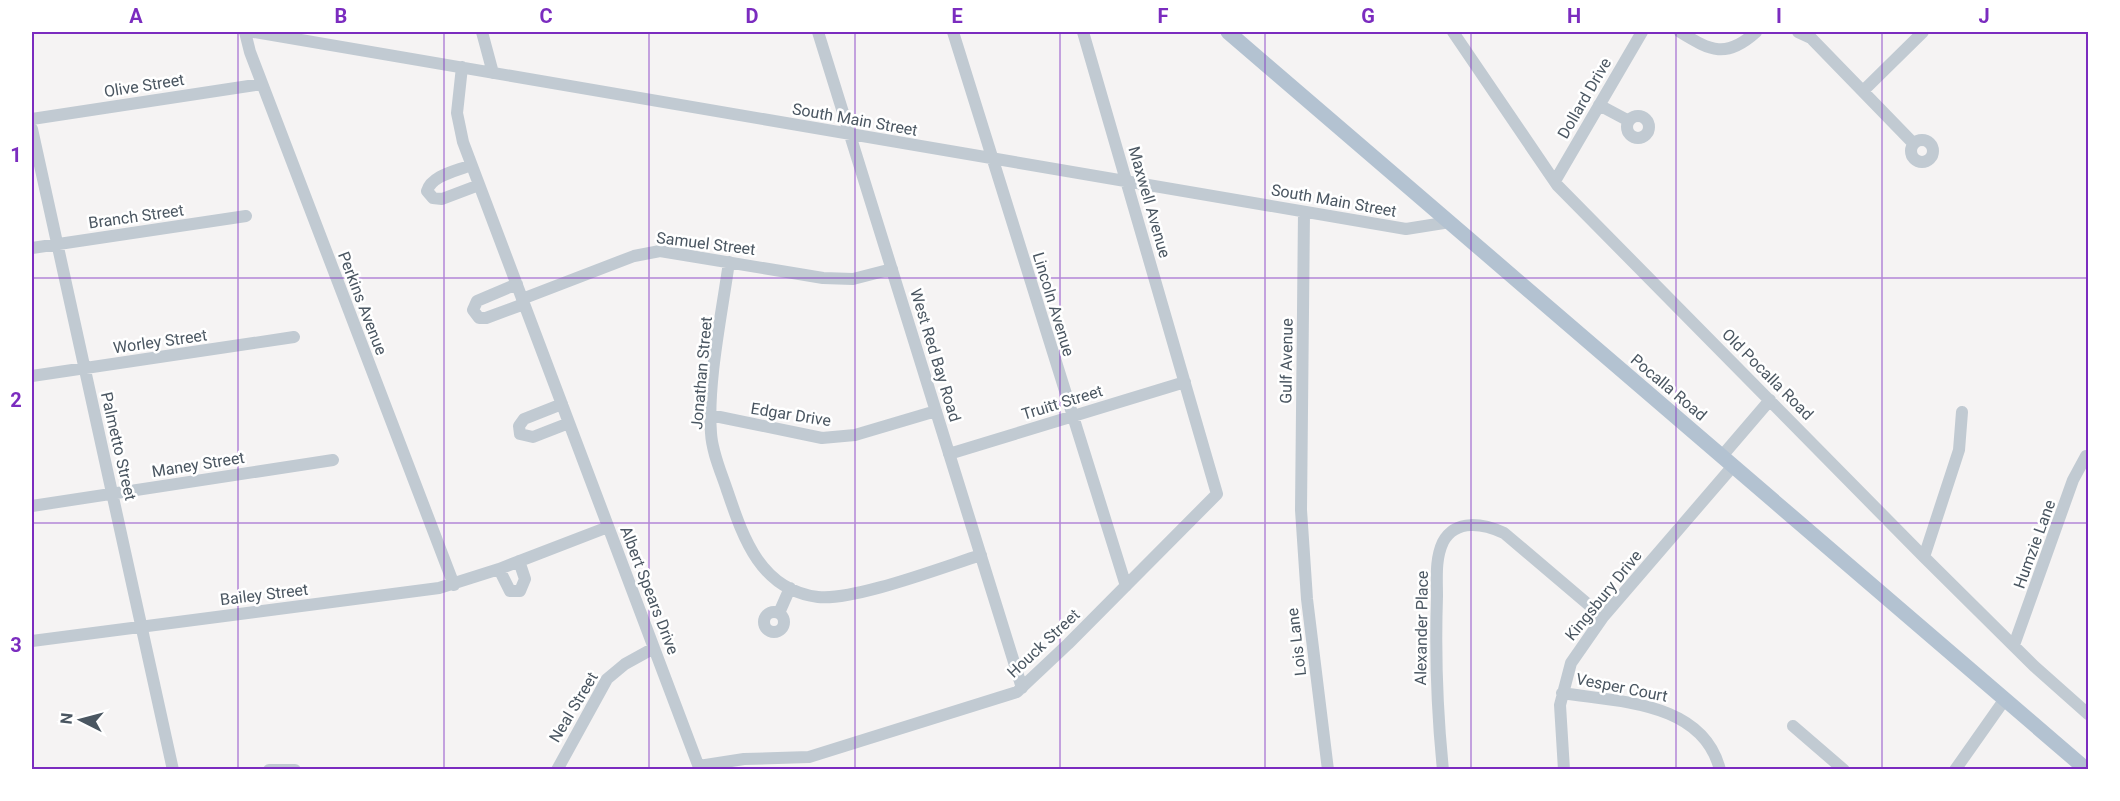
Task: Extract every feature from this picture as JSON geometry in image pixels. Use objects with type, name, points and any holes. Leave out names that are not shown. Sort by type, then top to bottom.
[{"type":"main road","name":"Pocalla Road","points":[[1228,32],[2087,770]]},
{"type":"street","name":"Perkins Avenue","points":[[245,32],[262,84],[454,585]]},
{"type":"street","name":"South Main Street","points":[[254,32],[1406,229],[1450,222]]},
{"type":"street","points":[[482,32],[493,73]]},
{"type":"street","name":"West Red Bay Road","points":[[818,32],[1022,688]]},
{"type":"street","name":"Lincoln Avenue","points":[[952,32],[1125,586]]},
{"type":"street","name":"Maxwell Avenue","points":[[1083,32],[1185,382]]},
{"type":"street","name":"Old Pocalla Road","points":[[1453,32],[1555,181],[1924,556],[2088,714]]},
{"type":"street","name":"Dollard Drive","points":[[1555,181],[1642,32]]},
{"type":"street","points":[[1680,32],[1704,47],[1722,50],[1740,44],[1756,32]]},
{"type":"street","points":[[1798,32],[1811,38],[1913,143]]},
{"type":"street","points":[[1863,91],[1923,32]]},
{"type":"street","name":"Albert Spears Drive","points":[[462,67],[457,113],[471,165],[699,768]]},
{"type":"street","name":"Olive Street","points":[[32,119],[262,84]]},
{"type":"street","points":[[1599,105],[1629,121]]},
{"type":"street","name":"Palmetto Street","points":[[32,129],[173,770]]},
{"type":"street","points":[[471,165],[436,179],[427,190],[433,198],[442,199],[479,185]]},
{"type":"street","name":"Gulf Avenue","points":[[1301,510],[1304,212]]},
{"type":"street","name":"Branch Street","points":[[32,248],[246,216]]},
{"type":"street","name":"Samuel Street","points":[[523,301],[648,252],[660,251],[844,279],[892,269]]},
{"type":"street","name":"Jonathan Street","points":[[729,262],[710,415],[712,442],[745,542],[765,569],[790,588],[821,597],[843,595],[981,555]]},
{"type":"street","points":[[516,284],[477,301],[473,310],[479,318],[486,318],[523,301]]},
{"type":"street","name":"Worley Street","points":[[32,376],[294,337]]},
{"type":"street","name":"Truitt Street","points":[[950,454],[1185,382]]},
{"type":"street","name":"Houck Street","points":[[699,768],[744,759],[809,757],[1022,688],[1217,494],[1185,382]]},
{"type":"street","name":"Kingsbury Drive","points":[[1564,770],[1560,720],[1562,693],[1571,663],[1603,617],[1728,461],[1770,400]]},
{"type":"street","points":[[562,404],[524,419],[519,426],[520,434],[533,437],[569,423]]},
{"type":"street","name":"Edgar Drive","points":[[710,415],[798,435],[840,438],[936,411]]},
{"type":"street","points":[[1924,556],[1959,450],[1962,412]]},
{"type":"street","name":"Humzie Lane","points":[[2014,645],[2073,480],[2086,456]]},
{"type":"street","name":"Maney Street","points":[[32,506],[333,460]]},
{"type":"street","name":"Lois Lane","points":[[1301,510],[1310,621],[1328,770]]},
{"type":"street","name":"Alexander Place","points":[[1443,770],[1435,654],[1438,562],[1448,535],[1459,527],[1472,524],[1491,527],[1504,533],[1603,617]]},
{"type":"street","name":"Bailey Street","points":[[32,640],[454,585],[608,526]]},
{"type":"street","points":[[499,569],[510,591],[520,591],[525,579],[519,561]]},
{"type":"street","points":[[779,613],[790,588]]},
{"type":"street","name":"Neal Street","points":[[557,770],[607,679],[625,664],[654,648]]},
{"type":"street","name":"Vesper Court","points":[[1562,693],[1665,710],[1691,726],[1706,740],[1720,770]]},
{"type":"street","points":[[1955,770],[2005,699]]},
{"type":"street","points":[[1793,726],[1844,770]]},
{"type":"street","points":[[269,770],[295,770]]}]
